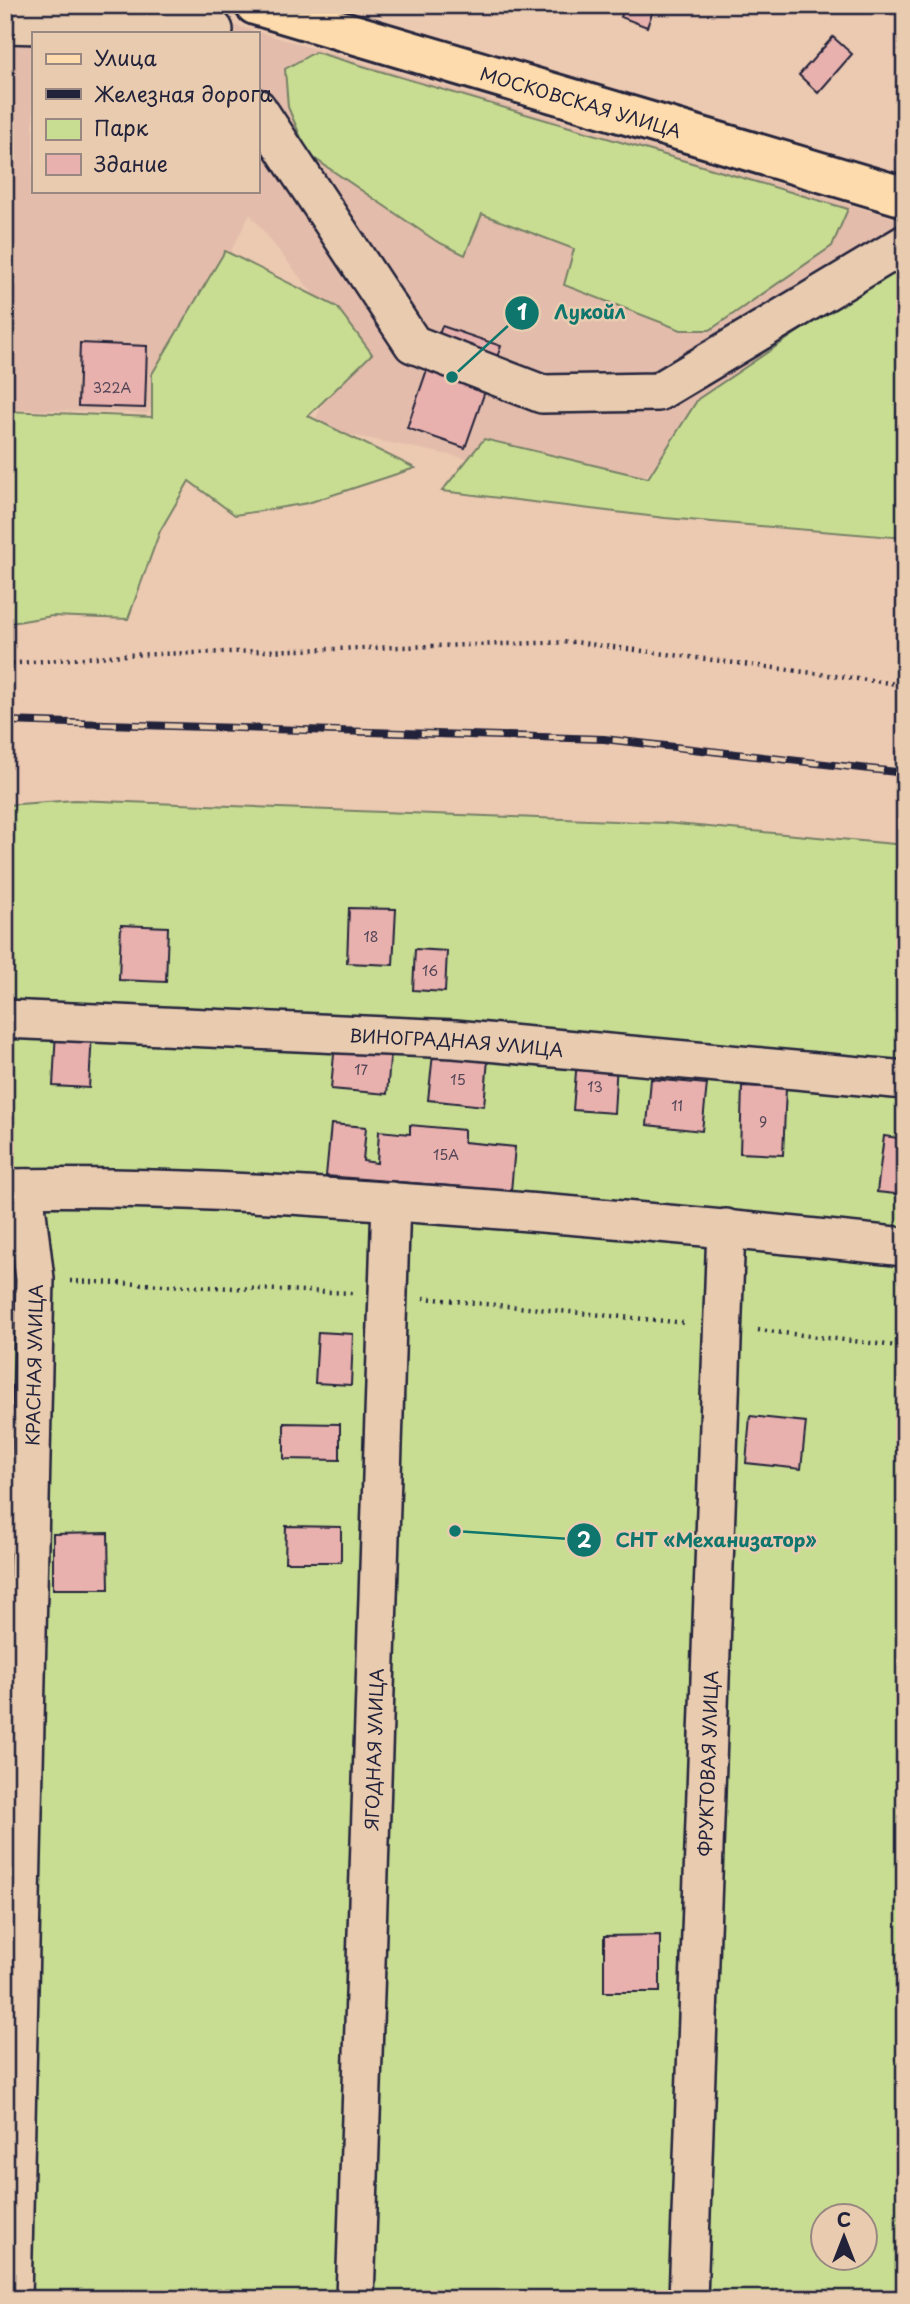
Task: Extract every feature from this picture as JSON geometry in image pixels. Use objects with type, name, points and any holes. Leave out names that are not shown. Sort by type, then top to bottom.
[{"type":"main road","name":"МОСКОВСКАЯ УЛИЦА","points":[[255,5],[905,197]]},
{"type":"main road","name":"МОСКОВСКАЯ УЛИЦА","points":[[331,5],[905,175]]},
{"type":"street","points":[[5,24],[209,23]]},
{"type":"street","points":[[259,111],[413,344],[542,394],[658,392],[905,244]]},
{"type":"street","name":"ВИНОГРАДНАЯ УЛИЦА","points":[[5,1019],[454,1039],[905,1080]]},
{"type":"street","points":[[14,1188],[252,1192],[391,1201],[726,1228],[905,1247]]},
{"type":"street","name":"КРАСНАЯ УЛИЦА","points":[[12,2299],[34,1279],[14,1188]]},
{"type":"street","name":"ЯГОДНАЯ УЛИЦА","points":[[355,2299],[391,1201]]},
{"type":"street","name":"ФРУКТОВАЯ УЛИЦА","points":[[688,2299],[726,1228]]},
{"type":"path","points":[[5,664],[124,654],[574,642],[905,685]]},
{"type":"path","points":[[34,1279],[388,1295],[723,1326],[905,1347]]},
{"type":"shaded area","points":[[5,5],[165,5],[258,32],[32,32],[32,192],[259,192],[259,32],[905,221],[905,252],[627,491],[312,427],[351,342],[250,214],[148,413],[5,409]]},
{"type":"green space","points":[[315,52],[848,209],[832,246],[710,330],[681,330],[564,285],[574,249],[482,214],[465,255],[436,241],[308,154],[288,107],[285,69]]},
{"type":"green space","points":[[225,251],[337,307],[372,354],[308,416],[415,468],[308,503],[235,515],[189,481],[160,531],[128,619],[52,616],[5,624],[5,411],[152,417],[152,374]]},
{"type":"green space","points":[[905,260],[905,538],[665,518],[442,491],[484,439],[648,478],[698,399]]},
{"type":"green space","points":[[75,800],[665,823],[905,845],[905,2299],[5,2299],[5,805]]},
{"type":"building","points":[[625,5],[655,5],[647,27],[621,17]]},
{"type":"building","points":[[833,37],[852,54],[818,93],[799,75]]},
{"type":"building","points":[[442,326],[501,346],[465,448],[407,428]]},
{"type":"building","points":[[80,343],[147,346],[145,408],[78,406]]},
{"type":"building","points":[[349,908],[396,909],[393,965],[347,963]]},
{"type":"building","points":[[121,925],[168,927],[166,982],[119,980]]},
{"type":"building","points":[[415,949],[447,951],[445,992],[413,990]]},
{"type":"building","points":[[56,1030],[92,1032],[89,1088],[53,1086]]},
{"type":"building","points":[[335,1042],[391,1048],[387,1094],[331,1089]]},
{"type":"building","points":[[433,1054],[488,1059],[484,1106],[428,1100]]},
{"type":"building","points":[[577,1059],[617,1062],[614,1113],[573,1110]]},
{"type":"building","points":[[651,1079],[707,1084],[702,1131],[647,1125]]},
{"type":"building","points":[[742,1086],[786,1088],[783,1155],[740,1153]]},
{"type":"building","points":[[331,1124],[366,1127],[363,1161],[377,1163],[379,1131],[410,1134],[410,1125],[464,1130],[464,1142],[515,1147],[511,1191],[326,1176]]},
{"type":"building","points":[[884,1136],[905,1139],[905,1195],[877,1192]]},
{"type":"building","points":[[318,1332],[353,1334],[351,1385],[315,1383]]},
{"type":"building","points":[[750,1416],[806,1422],[801,1469],[746,1463]]},
{"type":"building","points":[[284,1423],[340,1424],[340,1460],[284,1459]]},
{"type":"building","points":[[286,1526],[341,1527],[341,1562],[285,1562]]},
{"type":"building","points":[[108,1533],[109,1589],[53,1589],[53,1534]]},
{"type":"building","points":[[660,1935],[660,1992],[604,1992],[604,1936]]},
{"type":"railway","points":[[5,721],[604,739],[905,773]]},
{"type":"place","name":"Лукойл","points":[[452,377]]},
{"type":"place","name":"СНТ «Механизатор»","points":[[455,1531]]}]
